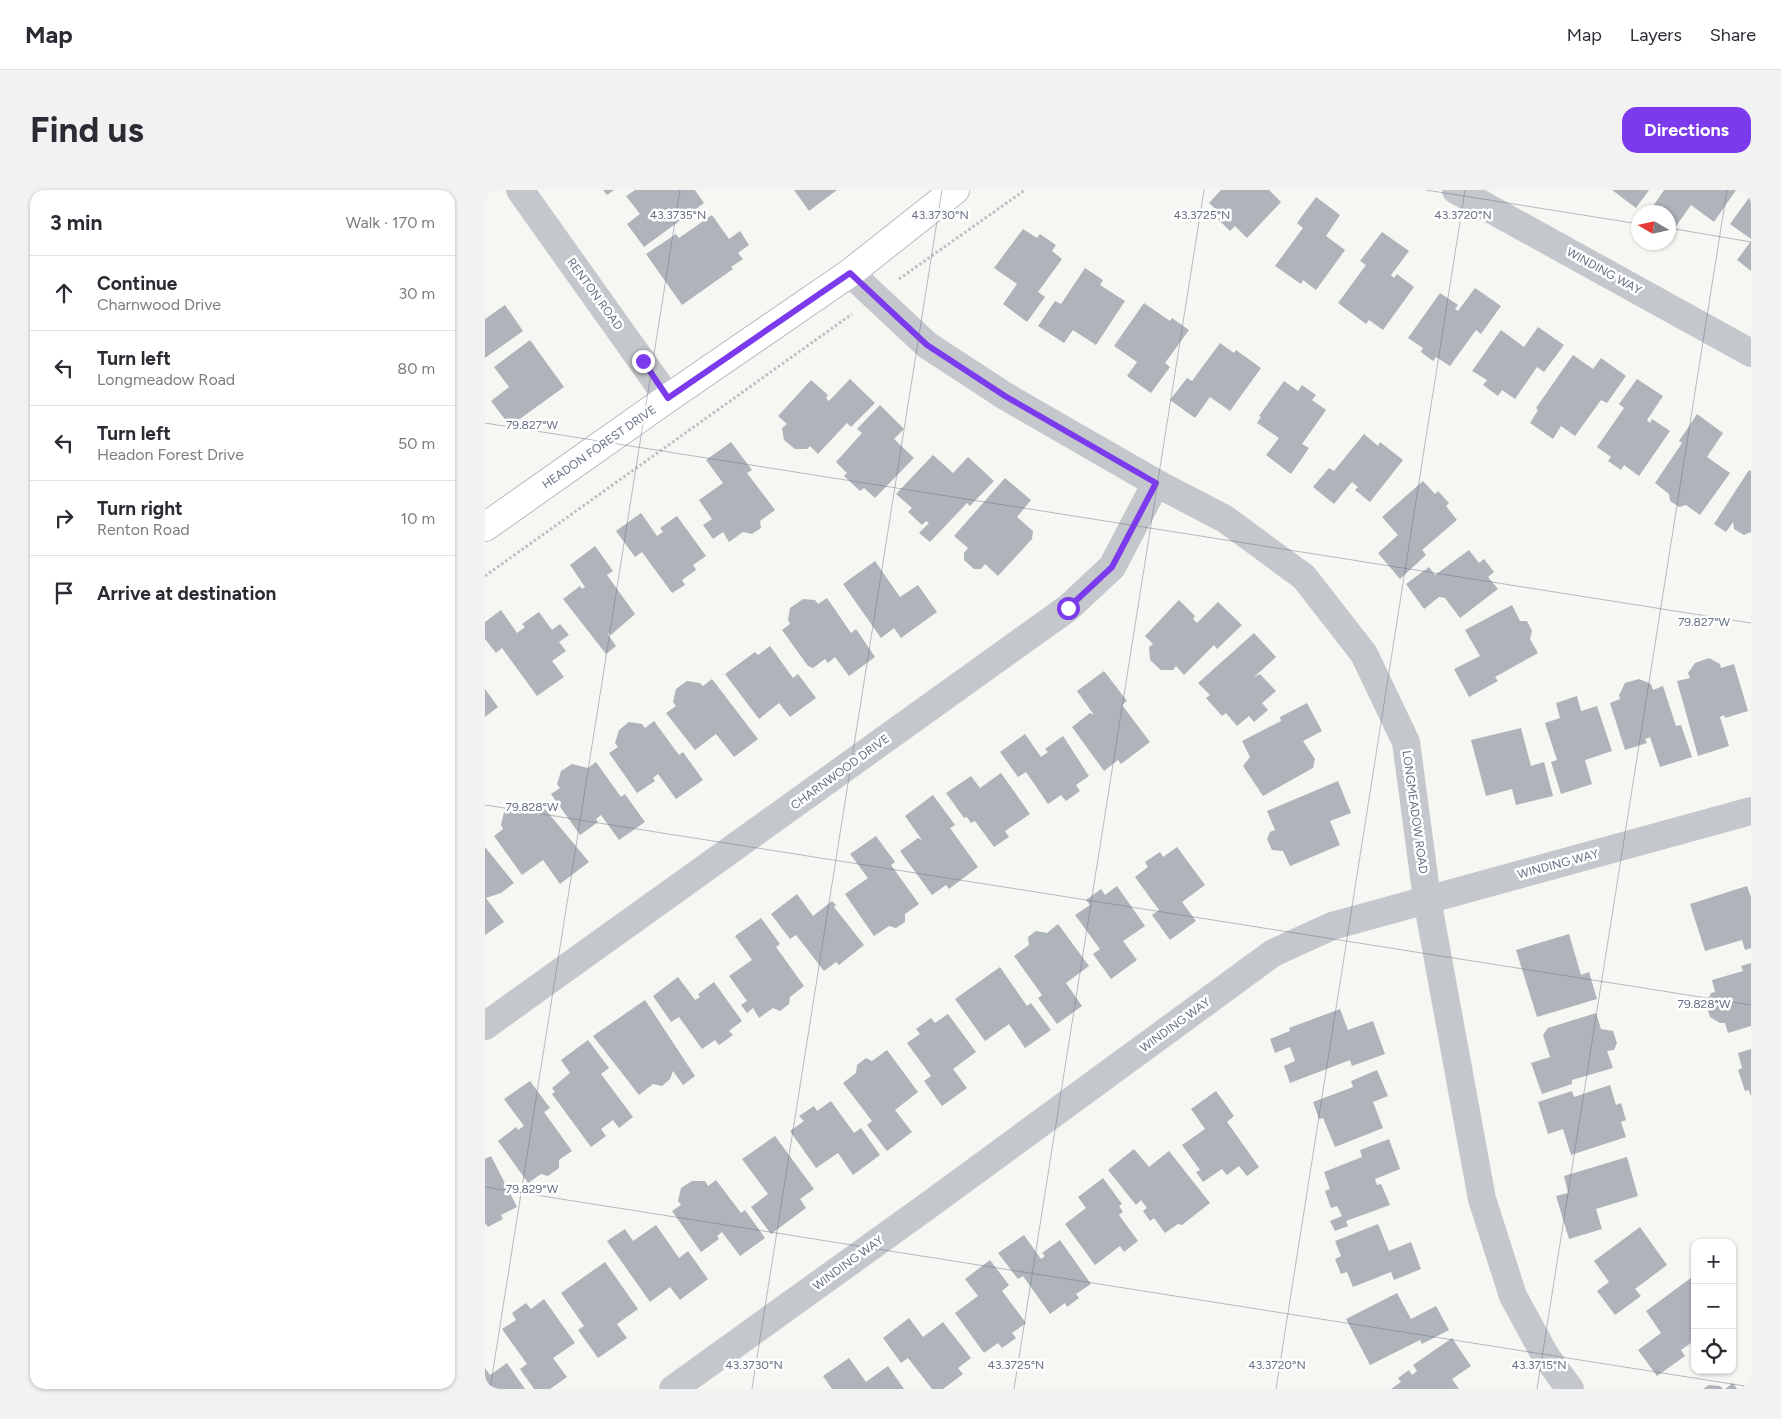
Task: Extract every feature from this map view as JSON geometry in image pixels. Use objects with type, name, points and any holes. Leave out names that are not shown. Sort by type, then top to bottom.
[{"type":"street","name":"RENTON ROAD","points":[[520,190],[668,398]]},
{"type":"street","name":"HEADON FOREST DRIVE","points":[[485,527],[850,273],[955,190]]},
{"type":"street","name":"WINDING WAY","points":[[1456,190],[1751,353]]},
{"type":"street","name":"LONGMEADOW ROAD","points":[[850,273],[927,345],[1005,396],[1156,483],[1225,519],[1304,577],[1364,654],[1406,742],[1427,899],[1482,1200],[1513,1296],[1545,1354],[1570,1389]]},
{"type":"street","name":"CHARNWOOD DRIVE","points":[[485,1026],[1068,608],[1112,567],[1156,483]]},
{"type":"street","name":"WINDING WAY","points":[[673,1389],[933,1202],[1273,953],[1332,926],[1751,811]]},
{"type":"path","points":[[485,576],[1025,190]]},
{"type":"building","points":[[603,190],[614,190],[607,195]]},
{"type":"building","points":[[635,190],[695,190],[704,203],[644,247],[627,224],[640,214],[626,196]]},
{"type":"building","points":[[794,190],[837,190],[809,211]]},
{"type":"building","points":[[1221,190],[1269,190],[1281,202],[1247,238],[1235,226],[1230,231],[1218,219],[1222,215],[1209,203]]},
{"type":"building","points":[[1612,190],[1649,190],[1638,205],[1632,205]]},
{"type":"building","points":[[1664,190],[1736,190],[1714,222],[1691,205],[1676,226],[1676,205],[1654,205]]},
{"type":"building","points":[[1751,195],[1751,239],[1730,224]]},
{"type":"building","points":[[1316,197],[1340,215],[1326,236],[1345,250],[1316,290],[1303,280],[1301,284],[1275,266],[1303,228],[1297,223]]},
{"type":"building","points":[[712,215],[729,239],[740,231],[749,245],[738,253],[743,259],[731,267],[733,269],[682,305],[646,254],[676,234],[679,238]]},
{"type":"building","points":[[1023,229],[1037,238],[1040,234],[1056,245],[1052,251],[1062,259],[1038,292],[1045,297],[1027,322],[1003,304],[1017,284],[994,268]]},
{"type":"building","points":[[1382,232],[1409,251],[1391,275],[1394,278],[1397,274],[1414,287],[1383,330],[1369,320],[1366,324],[1338,303],[1366,265],[1360,261]]},
{"type":"building","points":[[1751,241],[1751,271],[1737,260]]},
{"type":"building","points":[[1085,268],[1103,280],[1100,285],[1125,301],[1096,345],[1073,330],[1064,343],[1038,326],[1055,301],[1061,304]]},
{"type":"building","points":[[1475,288],[1501,306],[1481,334],[1476,330],[1450,366],[1436,357],[1433,361],[1421,352],[1423,348],[1408,338],[1440,293],[1458,305],[1455,309],[1458,311]]},
{"type":"building","points":[[1144,303],[1170,321],[1172,318],[1189,330],[1165,363],[1170,367],[1151,393],[1127,376],[1137,362],[1114,346]]},
{"type":"building","points":[[505,305],[523,331],[485,358],[485,319]]},
{"type":"building","points":[[1538,327],[1564,345],[1544,372],[1537,367],[1515,399],[1502,390],[1498,396],[1483,385],[1487,380],[1472,371],[1501,330],[1524,347]]},
{"type":"building","points":[[530,340],[564,387],[510,426],[491,401],[509,387],[494,367]]},
{"type":"building","points":[[1220,343],[1234,353],[1236,350],[1261,368],[1230,411],[1210,397],[1195,418],[1170,400],[1187,378],[1192,381]]},
{"type":"building","points":[[1573,355],[1593,369],[1601,358],[1626,376],[1607,403],[1601,400],[1575,436],[1561,426],[1553,439],[1530,423],[1538,410],[1536,408]]},
{"type":"building","points":[[850,379],[875,403],[851,427],[847,423],[818,454],[810,446],[807,449],[795,449],[784,440],[782,428],[787,424],[778,416],[811,380],[828,395],[826,398],[829,401]]},
{"type":"building","points":[[1637,379],[1663,396],[1647,420],[1650,423],[1652,419],[1670,431],[1639,476],[1624,465],[1621,470],[1608,461],[1611,457],[1597,447],[1624,408],[1619,404]]},
{"type":"building","points":[[1284,381],[1298,391],[1302,385],[1316,395],[1312,400],[1326,410],[1302,444],[1309,448],[1291,474],[1266,455],[1279,438],[1257,423],[1261,417],[1259,416]]},
{"type":"building","points":[[880,405],[904,429],[894,439],[914,458],[875,498],[864,488],[860,491],[844,476],[847,473],[836,462],[862,433],[857,429]]},
{"type":"building","points":[[1697,414],[1723,433],[1707,457],[1730,473],[1700,515],[1686,505],[1679,507],[1670,501],[1669,494],[1655,483],[1682,443],[1679,441]]},
{"type":"building","points":[[1364,434],[1378,446],[1380,442],[1403,460],[1370,502],[1355,490],[1358,487],[1352,482],[1334,504],[1313,487],[1329,468],[1334,471]]},
{"type":"building","points":[[731,442],[752,470],[747,473],[775,510],[760,521],[761,528],[752,534],[743,532],[729,542],[723,532],[713,539],[703,525],[712,519],[699,500],[723,483],[706,460]]},
{"type":"building","points":[[933,455],[953,473],[968,457],[994,481],[970,506],[967,503],[930,542],[919,533],[929,523],[926,521],[922,525],[908,512],[912,508],[896,494]]},
{"type":"building","points":[[1749,470],[1751,471],[1751,532],[1744,535],[1734,529],[1733,522],[1726,532],[1714,524]]},
{"type":"building","points":[[1005,478],[1031,500],[1017,517],[1033,531],[1032,539],[998,576],[985,564],[981,569],[974,569],[964,560],[964,553],[968,548],[954,536]]},
{"type":"building","points":[[1423,481],[1435,494],[1438,491],[1449,503],[1446,506],[1457,520],[1422,550],[1426,555],[1400,579],[1378,553],[1398,535],[1382,517]]},
{"type":"building","points":[[641,513],[657,536],[663,532],[660,528],[677,516],[706,556],[693,565],[696,570],[682,580],[685,585],[672,593],[642,552],[635,557],[616,531]]},
{"type":"building","points":[[595,546],[613,571],[607,575],[635,614],[611,635],[607,633],[616,646],[606,654],[563,599],[580,586],[582,589],[585,587],[570,565]]},
{"type":"building","points":[[1469,550],[1479,563],[1484,559],[1494,572],[1488,577],[1498,589],[1460,618],[1445,598],[1439,597],[1424,609],[1406,584],[1429,567],[1435,575]]},
{"type":"building","points":[[875,561],[900,597],[918,585],[937,612],[901,638],[894,628],[881,638],[843,584]]},
{"type":"building","points":[[827,598],[851,633],[856,629],[875,657],[849,676],[835,657],[828,663],[825,659],[813,668],[808,666],[782,630],[790,624],[788,620],[790,608],[803,599],[815,600],[818,604]]},
{"type":"building","points":[[1179,600],[1195,616],[1193,619],[1197,623],[1218,602],[1242,625],[1217,649],[1214,645],[1184,675],[1176,666],[1173,670],[1161,670],[1150,660],[1149,647],[1153,644],[1145,636]]},
{"type":"building","points":[[1512,605],[1520,621],[1527,621],[1532,631],[1530,639],[1538,653],[1495,677],[1498,681],[1469,697],[1454,669],[1480,656],[1465,630]]},
{"type":"building","points":[[501,610],[517,633],[525,627],[522,624],[539,612],[552,630],[560,624],[569,635],[559,642],[566,651],[552,661],[564,677],[537,696],[502,648],[496,653],[485,639],[485,622]]},
{"type":"building","points":[[1254,633],[1276,657],[1254,677],[1260,674],[1276,691],[1262,703],[1268,710],[1254,722],[1249,716],[1237,726],[1226,713],[1222,716],[1206,698],[1210,695],[1198,683]]},
{"type":"building","points":[[770,646],[793,678],[798,674],[816,698],[790,717],[779,703],[759,719],[725,674],[755,652],[758,655]]},
{"type":"building","points":[[1709,658],[1720,664],[1721,668],[1734,664],[1748,711],[1725,718],[1724,715],[1720,717],[1729,746],[1698,756],[1677,681],[1690,678],[1688,673],[1695,663]]},
{"type":"building","points":[[1104,671],[1127,701],[1122,705],[1150,742],[1121,764],[1118,760],[1104,771],[1072,727],[1090,713],[1094,715],[1077,691]]},
{"type":"building","points":[[712,679],[758,739],[734,757],[716,734],[695,750],[666,713],[676,706],[673,702],[676,689],[687,681],[700,683],[703,686]]},
{"type":"building","points":[[1639,679],[1651,684],[1653,690],[1663,686],[1676,726],[1681,725],[1692,757],[1660,767],[1650,737],[1645,739],[1647,743],[1625,750],[1610,703],[1620,699],[1619,695],[1625,683]]},
{"type":"building","points":[[485,689],[498,707],[485,717]]},
{"type":"building","points":[[1577,696],[1581,711],[1597,706],[1612,751],[1585,760],[1592,784],[1561,794],[1551,762],[1557,760],[1545,723],[1560,718],[1556,703]]},
{"type":"building","points":[[1307,703],[1322,731],[1303,741],[1315,759],[1313,768],[1263,796],[1243,766],[1250,757],[1242,741],[1281,721],[1280,717]]},
{"type":"building","points":[[654,721],[679,755],[683,752],[703,780],[676,799],[658,774],[653,778],[655,781],[637,793],[609,753],[618,747],[615,743],[619,730],[629,722],[642,724],[645,728]]},
{"type":"building","points":[[1521,728],[1531,766],[1544,762],[1553,796],[1516,805],[1512,789],[1486,796],[1471,740]]},
{"type":"building","points":[[1025,734],[1041,757],[1048,752],[1045,749],[1063,736],[1089,776],[1076,785],[1080,791],[1066,801],[1061,795],[1048,804],[1026,772],[1018,777],[1000,752]]},
{"type":"building","points":[[596,762],[621,797],[625,794],[645,822],[619,840],[601,815],[596,819],[598,822],[580,835],[551,794],[560,788],[557,784],[561,771],[572,764],[588,768]]},
{"type":"building","points":[[1001,773],[1030,814],[1005,831],[1009,837],[994,847],[975,821],[971,823],[967,817],[964,818],[946,793],[971,776],[980,788]]},
{"type":"building","points":[[1338,781],[1351,813],[1330,821],[1340,845],[1290,866],[1283,851],[1272,850],[1267,839],[1270,832],[1275,830],[1267,811]]},
{"type":"building","points":[[933,795],[955,825],[950,828],[978,867],[949,889],[946,885],[932,895],[900,851],[918,838],[922,840],[905,816]]},
{"type":"building","points":[[540,803],[589,862],[560,884],[543,860],[522,875],[494,836],[503,829],[501,825],[504,812],[514,805],[528,806],[530,810]]},
{"type":"building","points":[[876,836],[895,862],[891,865],[919,904],[905,914],[905,922],[896,928],[889,926],[874,936],[845,894],[868,878],[850,854]]},
{"type":"building","points":[[485,847],[514,883],[501,893],[486,898],[504,922],[485,935]]},
{"type":"building","points":[[1177,847],[1205,885],[1182,902],[1196,921],[1170,940],[1152,915],[1159,910],[1135,877],[1148,867],[1145,862],[1160,852],[1163,857]]},
{"type":"building","points":[[1117,886],[1145,926],[1123,941],[1137,960],[1111,979],[1093,954],[1100,949],[1075,915],[1090,905],[1086,900],[1101,889],[1105,895]]},
{"type":"building","points":[[1747,886],[1751,897],[1751,948],[1745,950],[1742,940],[1705,951],[1690,904]]},
{"type":"building","points":[[797,894],[813,916],[832,901],[836,905],[834,907],[864,945],[839,965],[836,962],[824,971],[796,935],[790,939],[771,914]]},
{"type":"building","points":[[761,918],[780,944],[776,947],[804,986],[790,997],[789,1004],[780,1011],[773,1008],[759,1018],[753,1008],[747,1013],[741,1005],[747,1001],[729,976],[752,960],[735,936]]},
{"type":"building","points":[[1058,924],[1089,966],[1066,983],[1082,1006],[1057,1024],[1038,998],[1042,995],[1014,956],[1029,945],[1028,937],[1036,931],[1047,933]]},
{"type":"building","points":[[1569,934],[1581,975],[1589,972],[1597,999],[1537,1017],[1516,950]]},
{"type":"building","points":[[1751,963],[1751,1026],[1728,1033],[1725,1023],[1720,1023],[1710,1017],[1706,1004],[1711,993],[1715,992],[1712,980],[1743,971],[1741,966]]},
{"type":"building","points":[[1000,967],[1027,1006],[1031,1003],[1051,1030],[1025,1048],[1009,1024],[985,1041],[955,999]]},
{"type":"building","points":[[678,977],[695,1000],[700,997],[698,994],[714,982],[742,1021],[729,1031],[733,1035],[719,1045],[715,1040],[702,1049],[679,1017],[671,1022],[653,996]]},
{"type":"building","points":[[645,1000],[695,1076],[683,1085],[673,1071],[670,1079],[662,1086],[653,1084],[639,1095],[593,1036]]},
{"type":"building","points":[[1340,1009],[1348,1030],[1373,1021],[1385,1054],[1352,1066],[1350,1060],[1290,1083],[1284,1066],[1295,1061],[1290,1047],[1275,1053],[1270,1039],[1290,1031],[1289,1028]]},
{"type":"building","points":[[1596,1013],[1601,1029],[1613,1031],[1617,1043],[1614,1050],[1607,1051],[1613,1068],[1572,1080],[1572,1084],[1542,1094],[1531,1063],[1550,1057],[1543,1035],[1548,1028]]},
{"type":"building","points":[[948,1014],[976,1052],[953,1069],[967,1088],[942,1106],[924,1081],[931,1076],[907,1043],[920,1034],[916,1029],[931,1018],[935,1023]]},
{"type":"building","points":[[588,1040],[609,1068],[601,1074],[633,1117],[619,1128],[613,1120],[601,1129],[606,1136],[591,1147],[552,1094],[555,1092],[552,1088],[570,1073],[561,1060]]},
{"type":"building","points":[[1751,1049],[1750,1095],[1749,1090],[1745,1091],[1738,1070],[1742,1068],[1738,1053]]},
{"type":"building","points":[[887,1050],[918,1092],[895,1110],[912,1132],[887,1151],[867,1125],[872,1121],[843,1083],[856,1073],[857,1065],[866,1058],[872,1061]]},
{"type":"building","points":[[1377,1070],[1388,1096],[1373,1102],[1383,1128],[1335,1147],[1323,1118],[1319,1119],[1313,1102],[1353,1087],[1351,1081]]},
{"type":"building","points":[[530,1081],[550,1108],[544,1112],[572,1151],[559,1160],[559,1168],[548,1176],[541,1174],[528,1183],[498,1141],[516,1127],[518,1130],[524,1126],[504,1099]]},
{"type":"building","points":[[1610,1085],[1616,1105],[1621,1103],[1626,1120],[1621,1122],[1626,1137],[1571,1155],[1563,1129],[1548,1134],[1538,1102],[1572,1091],[1574,1097]]},
{"type":"building","points":[[1216,1091],[1234,1116],[1227,1122],[1259,1167],[1247,1176],[1239,1166],[1227,1175],[1222,1169],[1203,1182],[1196,1172],[1200,1170],[1182,1145],[1205,1129],[1191,1109]]},
{"type":"building","points":[[831,1101],[854,1133],[861,1128],[880,1155],[853,1175],[838,1153],[816,1168],[790,1131],[804,1121],[799,1116],[814,1106],[817,1111]]},
{"type":"building","points":[[775,1136],[814,1189],[800,1199],[806,1208],[771,1234],[751,1207],[768,1194],[742,1159]]},
{"type":"building","points":[[1389,1139],[1400,1169],[1375,1179],[1377,1185],[1381,1184],[1390,1205],[1346,1221],[1348,1226],[1335,1231],[1330,1221],[1342,1216],[1337,1206],[1331,1208],[1325,1191],[1330,1189],[1324,1172],[1362,1157],[1360,1150]]},
{"type":"building","points":[[1134,1149],[1149,1167],[1169,1151],[1210,1203],[1182,1225],[1178,1224],[1165,1233],[1154,1218],[1150,1221],[1143,1211],[1147,1208],[1141,1200],[1136,1205],[1108,1170]]},
{"type":"building","points":[[491,1156],[517,1207],[501,1215],[503,1219],[488,1227],[485,1223],[485,1159]]},
{"type":"building","points":[[1627,1157],[1638,1196],[1596,1209],[1602,1229],[1569,1239],[1556,1196],[1568,1193],[1564,1176]]},
{"type":"building","points":[[1103,1178],[1122,1204],[1119,1206],[1123,1212],[1119,1215],[1138,1241],[1124,1252],[1120,1246],[1095,1265],[1065,1224],[1086,1208],[1078,1197]]},
{"type":"building","points":[[716,1180],[741,1213],[745,1210],[765,1238],[740,1256],[722,1232],[717,1236],[719,1239],[701,1252],[672,1211],[681,1205],[678,1201],[681,1188],[692,1181],[705,1181],[708,1186]]},
{"type":"building","points":[[1378,1224],[1389,1251],[1411,1242],[1421,1269],[1394,1280],[1391,1272],[1353,1287],[1347,1272],[1341,1274],[1335,1259],[1341,1256],[1335,1241]]},
{"type":"building","points":[[656,1225],[679,1258],[688,1251],[708,1279],[680,1300],[670,1287],[650,1302],[607,1241],[625,1229],[633,1241]]},
{"type":"building","points":[[1640,1227],[1667,1265],[1635,1289],[1641,1296],[1615,1315],[1597,1291],[1609,1282],[1594,1261]]},
{"type":"building","points":[[1024,1235],[1041,1259],[1045,1256],[1042,1253],[1060,1240],[1091,1284],[1076,1294],[1079,1298],[1067,1307],[1065,1303],[1050,1314],[1023,1276],[1018,1279],[998,1253]]},
{"type":"building","points":[[990,1260],[1009,1285],[1002,1291],[1026,1323],[1012,1333],[1016,1338],[1002,1348],[998,1343],[984,1353],[955,1313],[978,1296],[965,1279]]},
{"type":"building","points":[[605,1262],[638,1309],[617,1324],[627,1338],[598,1358],[578,1330],[584,1326],[561,1293]]},
{"type":"building","points":[[1691,1278],[1691,1343],[1681,1350],[1685,1356],[1657,1376],[1638,1350],[1661,1333],[1646,1311]]},
{"type":"building","points":[[1397,1293],[1411,1319],[1436,1306],[1449,1330],[1422,1344],[1420,1340],[1370,1365],[1346,1319]]},
{"type":"building","points":[[544,1299],[575,1343],[553,1358],[567,1377],[550,1389],[534,1389],[520,1369],[527,1364],[502,1329],[516,1320],[512,1313],[526,1303],[531,1309]]},
{"type":"building","points":[[909,1318],[923,1337],[943,1322],[971,1358],[958,1368],[963,1374],[943,1389],[932,1389],[908,1358],[901,1363],[883,1338]]},
{"type":"building","points":[[1452,1338],[1471,1366],[1452,1379],[1459,1389],[1391,1389],[1401,1382],[1398,1378],[1409,1370],[1412,1375],[1417,1371],[1413,1365]]},
{"type":"building","points":[[849,1358],[866,1382],[888,1366],[904,1389],[832,1389],[823,1376]]},
{"type":"building","points":[[507,1363],[525,1389],[485,1389],[485,1368],[490,1375]]},
{"type":"building","points":[[1733,1383],[1737,1389],[1725,1389]]},
{"type":"building","points":[[1709,1385],[1720,1386],[1723,1389],[1703,1389]]},
{"type":"route","points":[[643,361],[668,398],[850,273],[927,345],[1005,396],[1156,483],[1112,567],[1068,608]]}]
